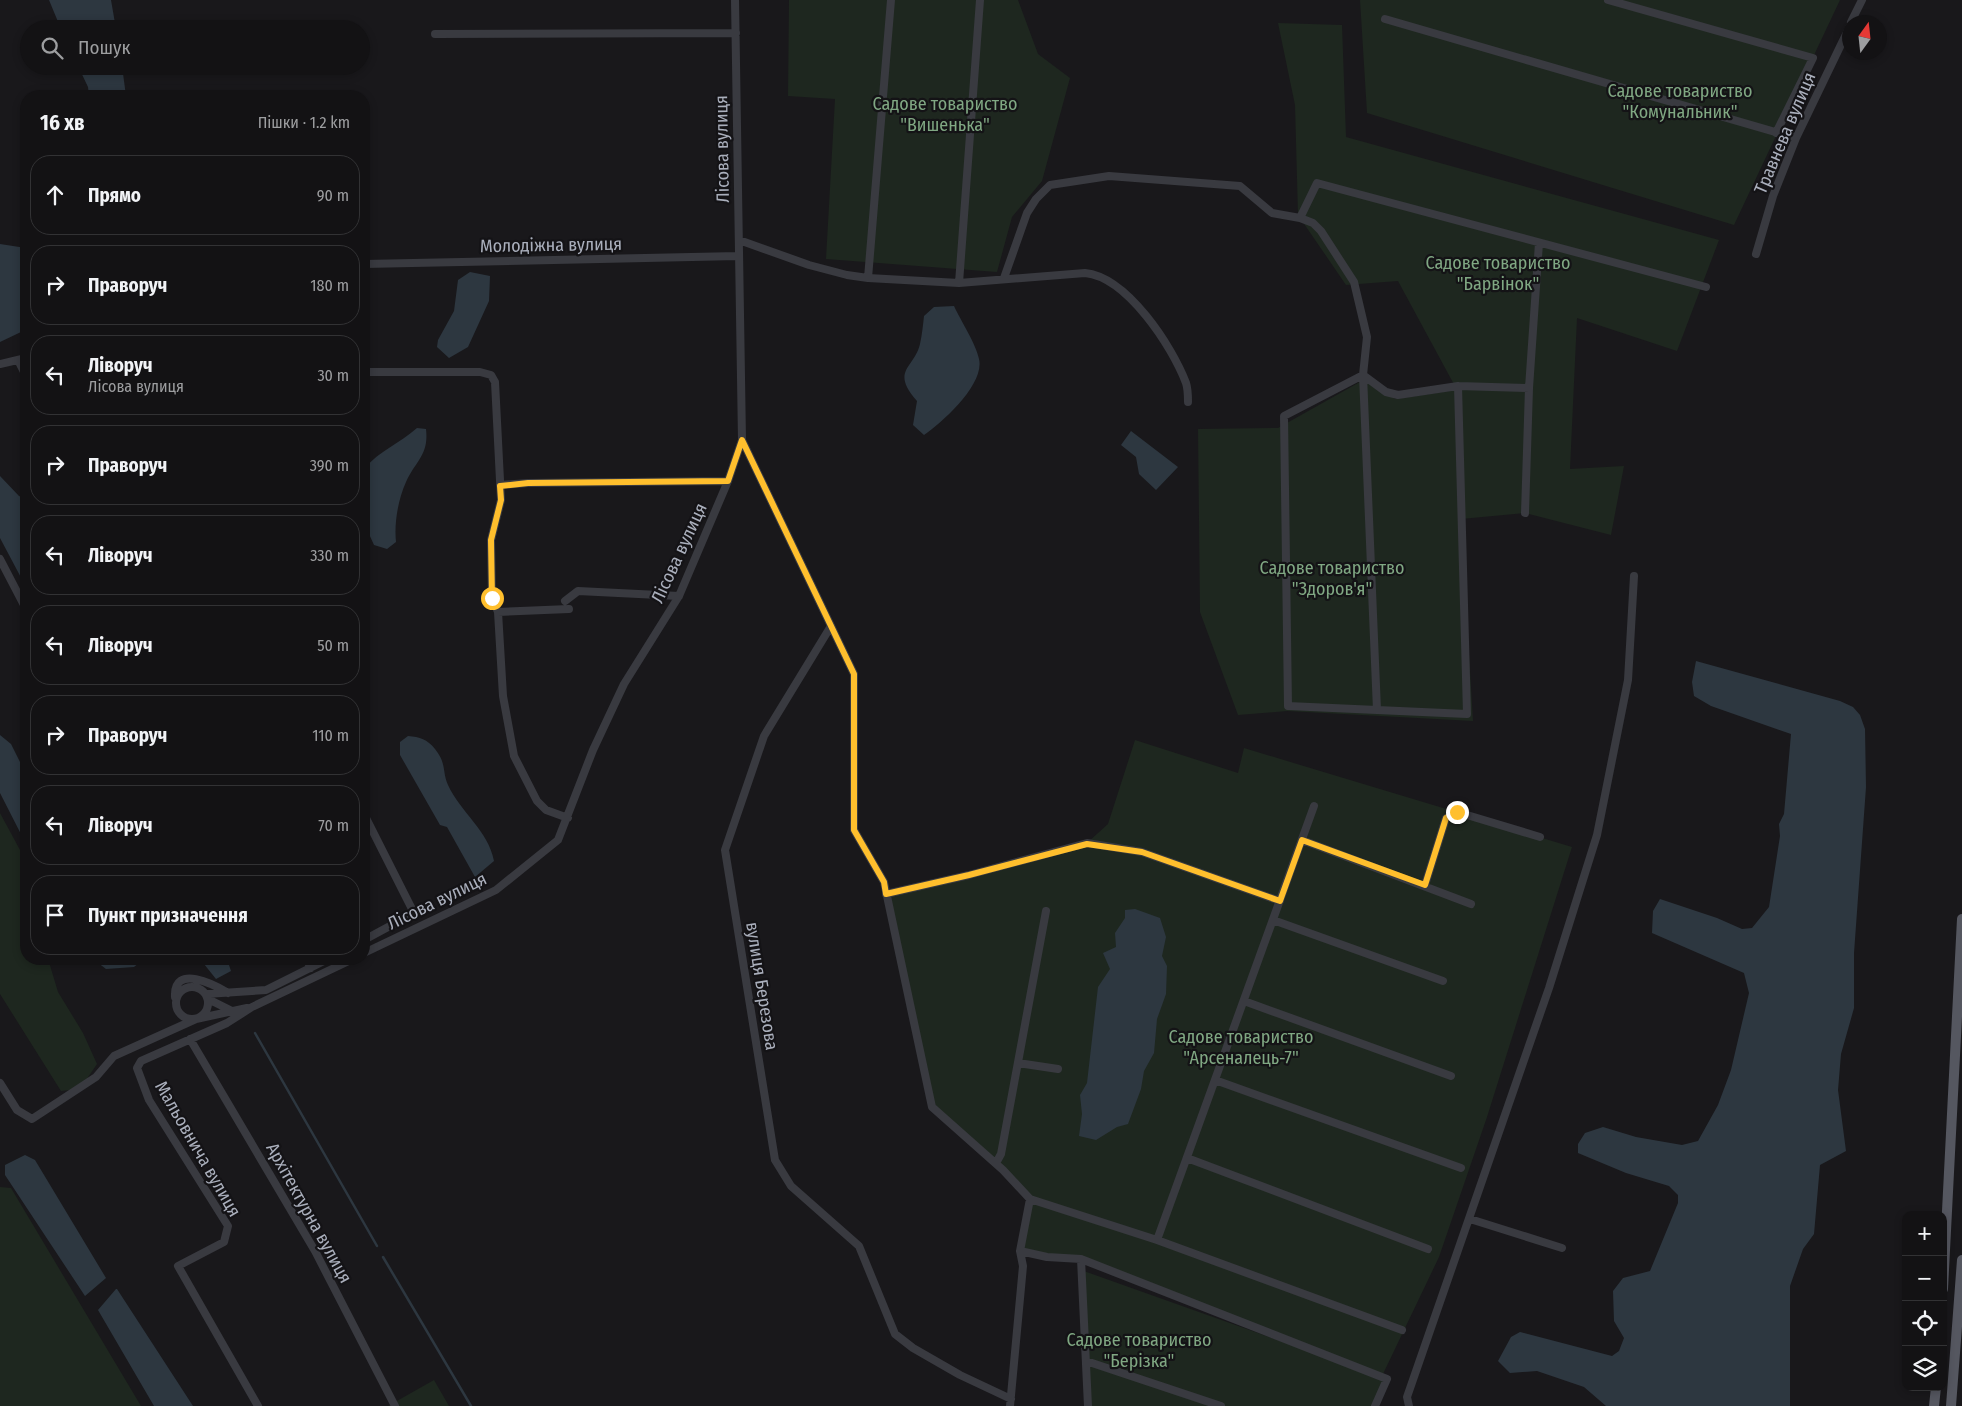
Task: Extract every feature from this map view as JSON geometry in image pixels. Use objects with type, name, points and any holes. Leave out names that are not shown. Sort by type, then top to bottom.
[{"type":"main road","points":[[1945,1256],[1962,920]]},
{"type":"main road","points":[[1951,1406],[1962,1260]]},
{"type":"main road","points":[[1934,1406],[1936,1391]]},
{"type":"street","name":"Лісова вулиця","points":[[370,950],[496,890],[558,840],[568,818],[592,750],[624,684],[679,596],[728,481],[742,440],[736,0]]},
{"type":"street","points":[[868,278],[890,0]]},
{"type":"street","points":[[960,283],[980,0]]},
{"type":"street","points":[[1608,0],[1813,58],[1776,133]]},
{"type":"street","name":"Травнева вулиця","points":[[1854,15],[1862,0]]},
{"type":"street","points":[[1385,20],[1796,138]]},
{"type":"street","points":[[435,34],[736,33]]},
{"type":"street","name":"Травнева вулиця","points":[[1756,254],[1773,196],[1796,138],[1842,41]]},
{"type":"street","points":[[1004,278],[1027,214],[1036,199],[1050,185],[1109,176],[1240,186],[1272,213],[1300,218],[1313,223],[1321,231],[1354,282],[1367,337],[1363,375],[1377,710]]},
{"type":"street","points":[[1300,218],[1317,183],[1706,287]]},
{"type":"street","points":[[738,240],[809,265],[847,275],[868,278],[960,283],[1004,278],[1085,273],[1097,274],[1107,280],[1141,310],[1164,341],[1186,384],[1188,402]]},
{"type":"street","points":[[1525,513],[1529,388],[1539,243]]},
{"type":"street","name":"Молодіжна вулиця","points":[[370,264],[738,256]]},
{"type":"street","points":[[0,364],[20,359]]},
{"type":"street","points":[[370,372],[480,372],[491,375],[495,382],[501,500],[491,540],[492,598],[498,612],[503,696],[514,756],[537,802],[546,810],[568,818]]},
{"type":"street","points":[[1363,375],[1386,392],[1398,395],[1458,386],[1529,388]]},
{"type":"street","points":[[1363,375],[1284,416],[1288,706],[1467,714],[1458,386]]},
{"type":"street","points":[[742,440],[854,674],[854,830],[884,882],[932,1108],[996,1163],[1030,1199],[1157,1240],[1402,1330]]},
{"type":"street","points":[[500,486],[528,483],[728,481]]},
{"type":"street","points":[[0,559],[20,597]]},
{"type":"street","points":[[1409,1406],[1407,1397],[1549,988],[1597,835],[1628,680],[1634,576]]},
{"type":"street","points":[[565,601],[578,591],[679,596]]},
{"type":"street","points":[[498,612],[570,609]]},
{"type":"street","name":"вулиця Березова","points":[[831,626],[764,736],[725,850],[775,1160],[791,1186],[859,1246],[895,1334],[913,1348],[1010,1402]]},
{"type":"street","points":[[1157,1240],[1314,806]]},
{"type":"street","points":[[1425,885],[1446,818],[1457,812],[1540,837]]},
{"type":"street","points":[[370,826],[414,913],[370,937]]},
{"type":"street","points":[[1302,840],[1471,904]]},
{"type":"street","points":[[886,894],[969,875],[1087,844],[1142,852],[1280,901]]},
{"type":"street","points":[[996,1163],[1000,1154],[1046,911]]},
{"type":"street","points":[[1273,920],[1443,981]]},
{"type":"street","points":[[207,996],[266,990],[317,965]]},
{"type":"street","points":[[190,1039],[227,1022],[252,1006],[340,965]]},
{"type":"street","points":[[228,993],[209,981],[195,978],[184,980],[178,984],[175,993],[178,1011],[181,1015],[196,1019],[252,1006]]},
{"type":"street","points":[[176,1001],[181,991],[197,987],[207,996],[232,1011]]},
{"type":"street","points":[[0,1083],[17,1110],[32,1119],[96,1077],[114,1056],[205,1014],[207,996]]},
{"type":"street","points":[[1244,1001],[1451,1076]]},
{"type":"street","name":"Мальовнича вулиця","points":[[190,1039],[141,1060],[137,1068],[150,1100],[228,1226],[224,1242],[178,1266],[258,1406]]},
{"type":"street","name":"Архітектурна вулиця","points":[[190,1039],[315,1251],[395,1406]]},
{"type":"street","points":[[1018,1063],[1058,1069]]},
{"type":"street","points":[[1215,1080],[1461,1168]]},
{"type":"street","points":[[1186,1158],[1428,1249]]},
{"type":"street","points":[[1010,1402],[1023,1266],[1020,1251],[1030,1199]]},
{"type":"street","points":[[1470,1219],[1562,1248]]},
{"type":"street","points":[[1020,1251],[1047,1257],[1081,1259],[1387,1379],[1375,1406]]},
{"type":"street","points":[[1081,1259],[1088,1406]]},
{"type":"street","points":[[1086,1360],[1220,1406]]},
{"type":"green space","name":"Садове товариство \"Вишенька\"","points":[[789,0],[1018,0],[1038,54],[1070,78],[1042,181],[1012,217],[997,272],[826,259],[835,99],[788,96]]},
{"type":"green space","name":"Садове товариство \"Комунальник\"","points":[[1360,0],[1840,0],[1734,225],[1367,113]]},
{"type":"green space","points":[[1278,23],[1342,25],[1346,137],[1719,240],[1677,351],[1577,318],[1570,469],[1624,466],[1611,535],[1525,513],[1461,519],[1473,721],[1287,711],[1238,715],[1200,612],[1198,429],[1278,428],[1367,378],[1395,399],[1457,390],[1398,281],[1346,285],[1298,215],[1295,105]]},
{"type":"green space","name":"Садове товариство \"Арсеналець-7\"","points":[[1135,740],[1238,773],[1244,748],[1572,847],[1487,1117],[1439,1257],[1383,1374],[1081,1259],[1020,1251],[1029,1199],[932,1107],[886,894],[1087,843],[1108,824]]},
{"type":"green space","points":[[0,813],[20,850],[20,965],[50,965],[58,992],[83,1033],[97,1064],[80,1089],[61,1091],[0,994]]},
{"type":"green space","points":[[0,1187],[11,1188],[141,1406],[0,1406]]},
{"type":"green space","name":"Садове товариство \"Берізка\"","points":[[1081,1270],[1387,1379],[1375,1406],[1085,1406]]},
{"type":"green space","points":[[434,1380],[449,1406],[388,1406]]},
{"type":"shaded area","points":[[49,0],[111,0],[114,20],[57,20]]},
{"type":"shaded area","points":[[82,75],[123,75],[125,90],[88,90]]},
{"type":"shaded area","points":[[0,244],[20,247],[20,332],[0,342]]},
{"type":"shaded area","points":[[470,272],[490,276],[489,301],[468,347],[449,358],[437,347],[438,340],[454,311],[458,280]]},
{"type":"shaded area","points":[[954,306],[975,346],[979,359],[979,369],[976,380],[961,402],[924,435],[913,425],[917,401],[905,383],[906,370],[920,344],[924,316],[934,307]]},
{"type":"shaded area","points":[[417,428],[426,429],[424,451],[410,474],[401,496],[396,519],[396,542],[387,549],[374,545],[370,536],[370,462]]},
{"type":"shaded area","points":[[1131,431],[1178,467],[1156,490],[1139,474],[1136,457],[1121,445]]},
{"type":"shaded area","points":[[0,476],[20,496],[20,576],[0,538]]},
{"type":"shaded area","points":[[1696,661],[1840,701],[1853,707],[1860,715],[1865,729],[1866,787],[1854,953],[1854,1008],[1841,1054],[1838,1090],[1846,1151],[1820,1165],[1814,1234],[1803,1249],[1790,1286],[1790,1406],[1606,1406],[1584,1387],[1537,1371],[1510,1373],[1498,1361],[1511,1337],[1520,1332],[1612,1356],[1619,1351],[1624,1338],[1614,1321],[1613,1291],[1623,1278],[1650,1271],[1678,1203],[1678,1195],[1669,1186],[1626,1173],[1578,1153],[1578,1144],[1585,1133],[1603,1127],[1636,1137],[1682,1145],[1698,1141],[1718,1105],[1731,1070],[1749,993],[1744,973],[1652,933],[1653,911],[1660,899],[1717,918],[1742,929],[1752,928],[1769,907],[1780,836],[1779,824],[1784,814],[1791,734],[1711,706],[1694,696],[1692,682]]},
{"type":"shaded area","points":[[0,735],[11,744],[20,762],[20,832],[0,793]]},
{"type":"shaded area","points":[[408,736],[423,739],[439,754],[446,780],[453,795],[480,831],[491,850],[494,861],[475,877],[447,827],[440,825],[400,755],[400,742]]},
{"type":"shaded area","points":[[1135,909],[1160,918],[1166,937],[1162,956],[1167,966],[1166,994],[1157,1019],[1154,1053],[1144,1071],[1141,1089],[1128,1124],[1117,1127],[1096,1140],[1079,1136],[1082,1114],[1080,1095],[1087,1083],[1098,987],[1110,969],[1103,953],[1116,947],[1115,933],[1125,918],[1125,910]]},
{"type":"shaded area","points":[[101,965],[136,965],[134,967],[106,969]]},
{"type":"shaded area","points":[[205,965],[229,965],[231,971],[216,979]]},
{"type":"shaded area","points":[[25,1155],[35,1160],[106,1278],[85,1296],[5,1175],[5,1165]]},
{"type":"shaded area","points":[[116,1289],[193,1406],[154,1406],[98,1310]]},
{"type":"waterway","points":[[255,1033],[377,1246]]},
{"type":"waterway","points":[[383,1257],[471,1406]]},
{"type":"route","points":[[492,598],[491,540],[501,500],[500,486],[528,483],[728,481],[742,440],[854,674],[854,830],[884,882],[886,894],[969,875],[1087,844],[1142,852],[1280,901],[1302,840],[1425,885],[1446,818],[1457,812]]},
{"type":"park label","name":"Садове товариство \"Барвінок\"","points":[[1498,273]]},
{"type":"park label","name":"Садове товариство \"Здоров'я\"","points":[[1332,578]]}]
